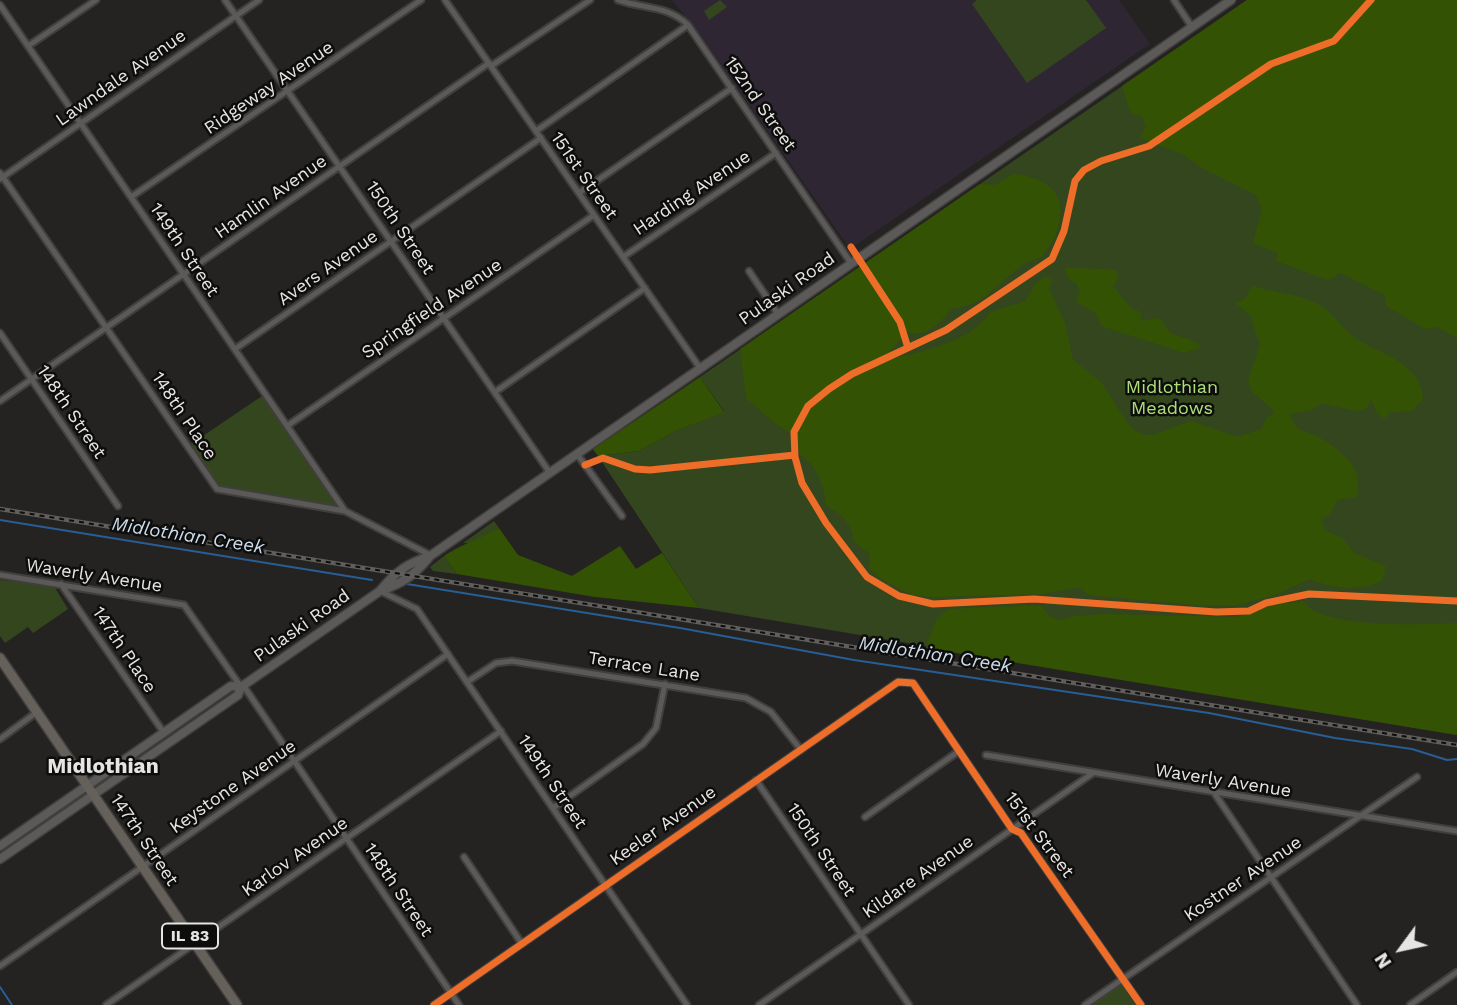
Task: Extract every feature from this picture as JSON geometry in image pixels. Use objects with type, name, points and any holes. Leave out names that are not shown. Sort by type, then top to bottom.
[{"type":"main road","name":"Pulaski Road","points":[[0,846],[238,695],[242,686],[380,591],[393,574],[411,562],[430,556],[1231,0]]},
{"type":"main road","name":"147th Street","points":[[0,658],[237,1005]]},
{"type":"main road","name":"Pulaski Road","points":[[0,859],[164,733],[231,686],[242,686]]},
{"type":"street","points":[[28,46],[96,0]]},
{"type":"street","name":"150th Street","points":[[225,0],[341,165],[550,473]]},
{"type":"street","name":"Lawndale Avenue","points":[[1,176],[259,0]]},
{"type":"street","name":"Ridgeway Avenue","points":[[131,197],[421,0]]},
{"type":"street","points":[[447,2],[455,0]]},
{"type":"street","name":"Hamlin Avenue","points":[[0,401],[341,165],[590,0]]},
{"type":"street","name":"152nd Street","points":[[618,0],[665,10],[679,16],[688,25],[851,263]]},
{"type":"street","points":[[1174,0],[1192,27]]},
{"type":"street","name":"151st Street","points":[[447,2],[700,368]]},
{"type":"street","name":"149th Street","points":[[0,5],[345,510]]},
{"type":"street","points":[[536,131],[688,25]]},
{"type":"street","points":[[579,193],[732,88]]},
{"type":"street","name":"Avers Avenue","points":[[235,349],[541,138]]},
{"type":"street","name":"Harding Avenue","points":[[623,257],[776,153]]},
{"type":"street","name":"148th Place","points":[[1,176],[217,489],[345,510],[391,532],[430,556]]},
{"type":"street","name":"Springfield Avenue","points":[[287,426],[594,215]]},
{"type":"street","points":[[749,271],[778,314]]},
{"type":"street","points":[[495,392],[645,288]]},
{"type":"street","name":"148th Street","points":[[0,333],[118,506]]},
{"type":"street","points":[[577,454],[622,516]]},
{"type":"street","name":"Waverly Avenue","points":[[0,575],[184,605]]},
{"type":"street","name":"147th Place","points":[[61,584],[164,733]]},
{"type":"street","name":"149th Street","points":[[380,591],[417,609],[687,1005]]},
{"type":"street","name":"148th Street","points":[[184,605],[295,761],[459,1005]]},
{"type":"street","name":"Keystone Avenue","points":[[0,966],[448,654]]},
{"type":"street","name":"Terrace Lane","points":[[467,682],[496,663],[512,661],[746,698],[758,703],[779,721],[801,750]]},
{"type":"street","name":"Keeler Avenue","points":[[434,1005],[898,682],[913,683]]},
{"type":"street","name":"151st Street","points":[[913,683],[1012,828],[1021,833],[1141,1005]]},
{"type":"street","points":[[553,808],[643,744],[656,729],[665,684]]},
{"type":"street","points":[[0,739],[38,712]]},
{"type":"street","name":"Karlov Avenue","points":[[106,1005],[500,732]]},
{"type":"street","points":[[865,817],[960,751]]},
{"type":"street","name":"Waverly Avenue","points":[[986,755],[1457,831]]},
{"type":"street","name":"Kildare Avenue","points":[[759,1005],[1093,773]]},
{"type":"street","name":"Kostner Avenue","points":[[1085,1005],[1418,777]]},
{"type":"street","name":"150th Street","points":[[756,780],[909,1005]]},
{"type":"street","points":[[1215,794],[1357,1005]]},
{"type":"street","points":[[464,857],[522,944]]},
{"type":"street","points":[[1410,1005],[1457,972]]},
{"type":"shaded area","points":[[672,0],[1119,0],[1150,44],[850,249],[702,37]]},
{"type":"green space","points":[[720,0],[727,7],[709,20],[704,11]]},
{"type":"green space","points":[[977,0],[1086,0],[1106,28],[1027,83],[972,4]]},
{"type":"green space","name":"Midlothian Meadows","points":[[1247,0],[1457,0],[1457,735],[699,608],[598,456],[639,451],[676,431],[724,411],[700,377]]},
{"type":"green space","points":[[1247,0],[1457,0],[1457,338],[1437,327],[1425,329],[1386,306],[1385,295],[1340,273],[1328,280],[1276,261],[1278,253],[1253,243],[1262,209],[1256,195],[1204,169],[1182,154],[1140,138],[1146,127],[1142,116],[1131,114],[1122,86]]},
{"type":"green space","points":[[1014,174],[1027,176],[1047,185],[1059,200],[1060,221],[1051,244],[1041,258],[1018,268],[978,301],[953,308],[928,331],[907,332],[889,352],[895,358],[934,348],[961,337],[983,322],[990,312],[1026,301],[1035,284],[1045,276],[1052,280],[1049,289],[1065,323],[1073,360],[1101,382],[1130,427],[1143,435],[1153,435],[1191,421],[1237,437],[1262,429],[1265,420],[1275,411],[1252,392],[1248,380],[1260,345],[1250,315],[1235,303],[1245,299],[1252,286],[1299,297],[1316,304],[1328,311],[1355,338],[1407,367],[1420,386],[1423,399],[1412,411],[1391,412],[1384,419],[1371,400],[1365,410],[1355,411],[1322,403],[1311,410],[1290,414],[1298,428],[1322,439],[1339,451],[1355,470],[1358,488],[1356,498],[1338,499],[1330,514],[1321,519],[1325,530],[1342,538],[1354,553],[1386,566],[1382,581],[1364,587],[1345,588],[1309,579],[1278,594],[1237,605],[1197,605],[1088,595],[1080,587],[1042,594],[932,597],[912,595],[881,579],[869,568],[870,554],[854,542],[845,520],[826,506],[819,477],[800,455],[797,437],[776,424],[746,398],[740,349],[980,184],[995,185]]},
{"type":"green space","points":[[1064,267],[1116,271],[1118,278],[1113,286],[1131,308],[1140,312],[1142,321],[1155,318],[1162,320],[1170,332],[1202,347],[1184,353],[1101,326],[1096,313],[1076,302],[1080,293],[1076,283],[1069,280]]},
{"type":"green space","points":[[700,377],[724,412],[676,431],[639,451],[598,456],[593,449]]},
{"type":"green space","points":[[265,394],[345,511],[217,489],[188,446]]},
{"type":"green space","points":[[494,521],[499,528],[475,543],[463,543]]},
{"type":"green space","points":[[499,528],[518,555],[572,576],[620,546],[636,569],[662,553],[699,608],[595,597],[457,574],[444,556]]},
{"type":"green space","points":[[444,556],[457,574],[433,571],[430,567]]},
{"type":"green space","points":[[0,580],[54,586],[68,609],[33,633],[28,627],[5,643],[0,636]]},
{"type":"green space","points":[[1303,601],[1314,610],[1330,617],[1351,621],[1398,624],[1457,623],[1457,735],[926,648],[936,620],[949,609],[1040,605],[1050,617],[1061,620],[1105,614],[1236,617],[1273,605]]},
{"type":"green space","points":[[1123,979],[1141,1005],[1085,1005]]},
{"type":"waterway","name":"Midlothian Creek","points":[[0,520],[372,580]]},
{"type":"waterway","name":"Midlothian Creek","points":[[407,584],[680,628],[854,660],[1209,713],[1335,738],[1412,749],[1447,760],[1457,759]]},
{"type":"waterway","points":[[0,987],[12,1005]]},
{"type":"railway","points":[[0,509],[1457,745]]},
{"type":"cycle path","points":[[1371,0],[1334,41],[1271,64],[1149,146],[1101,161],[1084,170],[1075,181],[1064,231],[1052,259],[946,330],[852,374],[829,389],[808,406],[794,432],[795,457],[802,483],[826,523],[867,577],[899,596],[933,604],[1034,599],[1216,612],[1249,611],[1266,603],[1309,594],[1457,601]]},
{"type":"cycle path","points":[[851,247],[900,322],[908,348]]},
{"type":"cycle path","points":[[585,465],[603,458],[635,469],[650,470],[795,455]]},
{"type":"cycle path","points":[[434,1005],[898,682],[913,683],[1012,829],[1021,833],[1141,1005]]},
{"type":"district","name":"Midlothian","points":[[103,767]]}]
